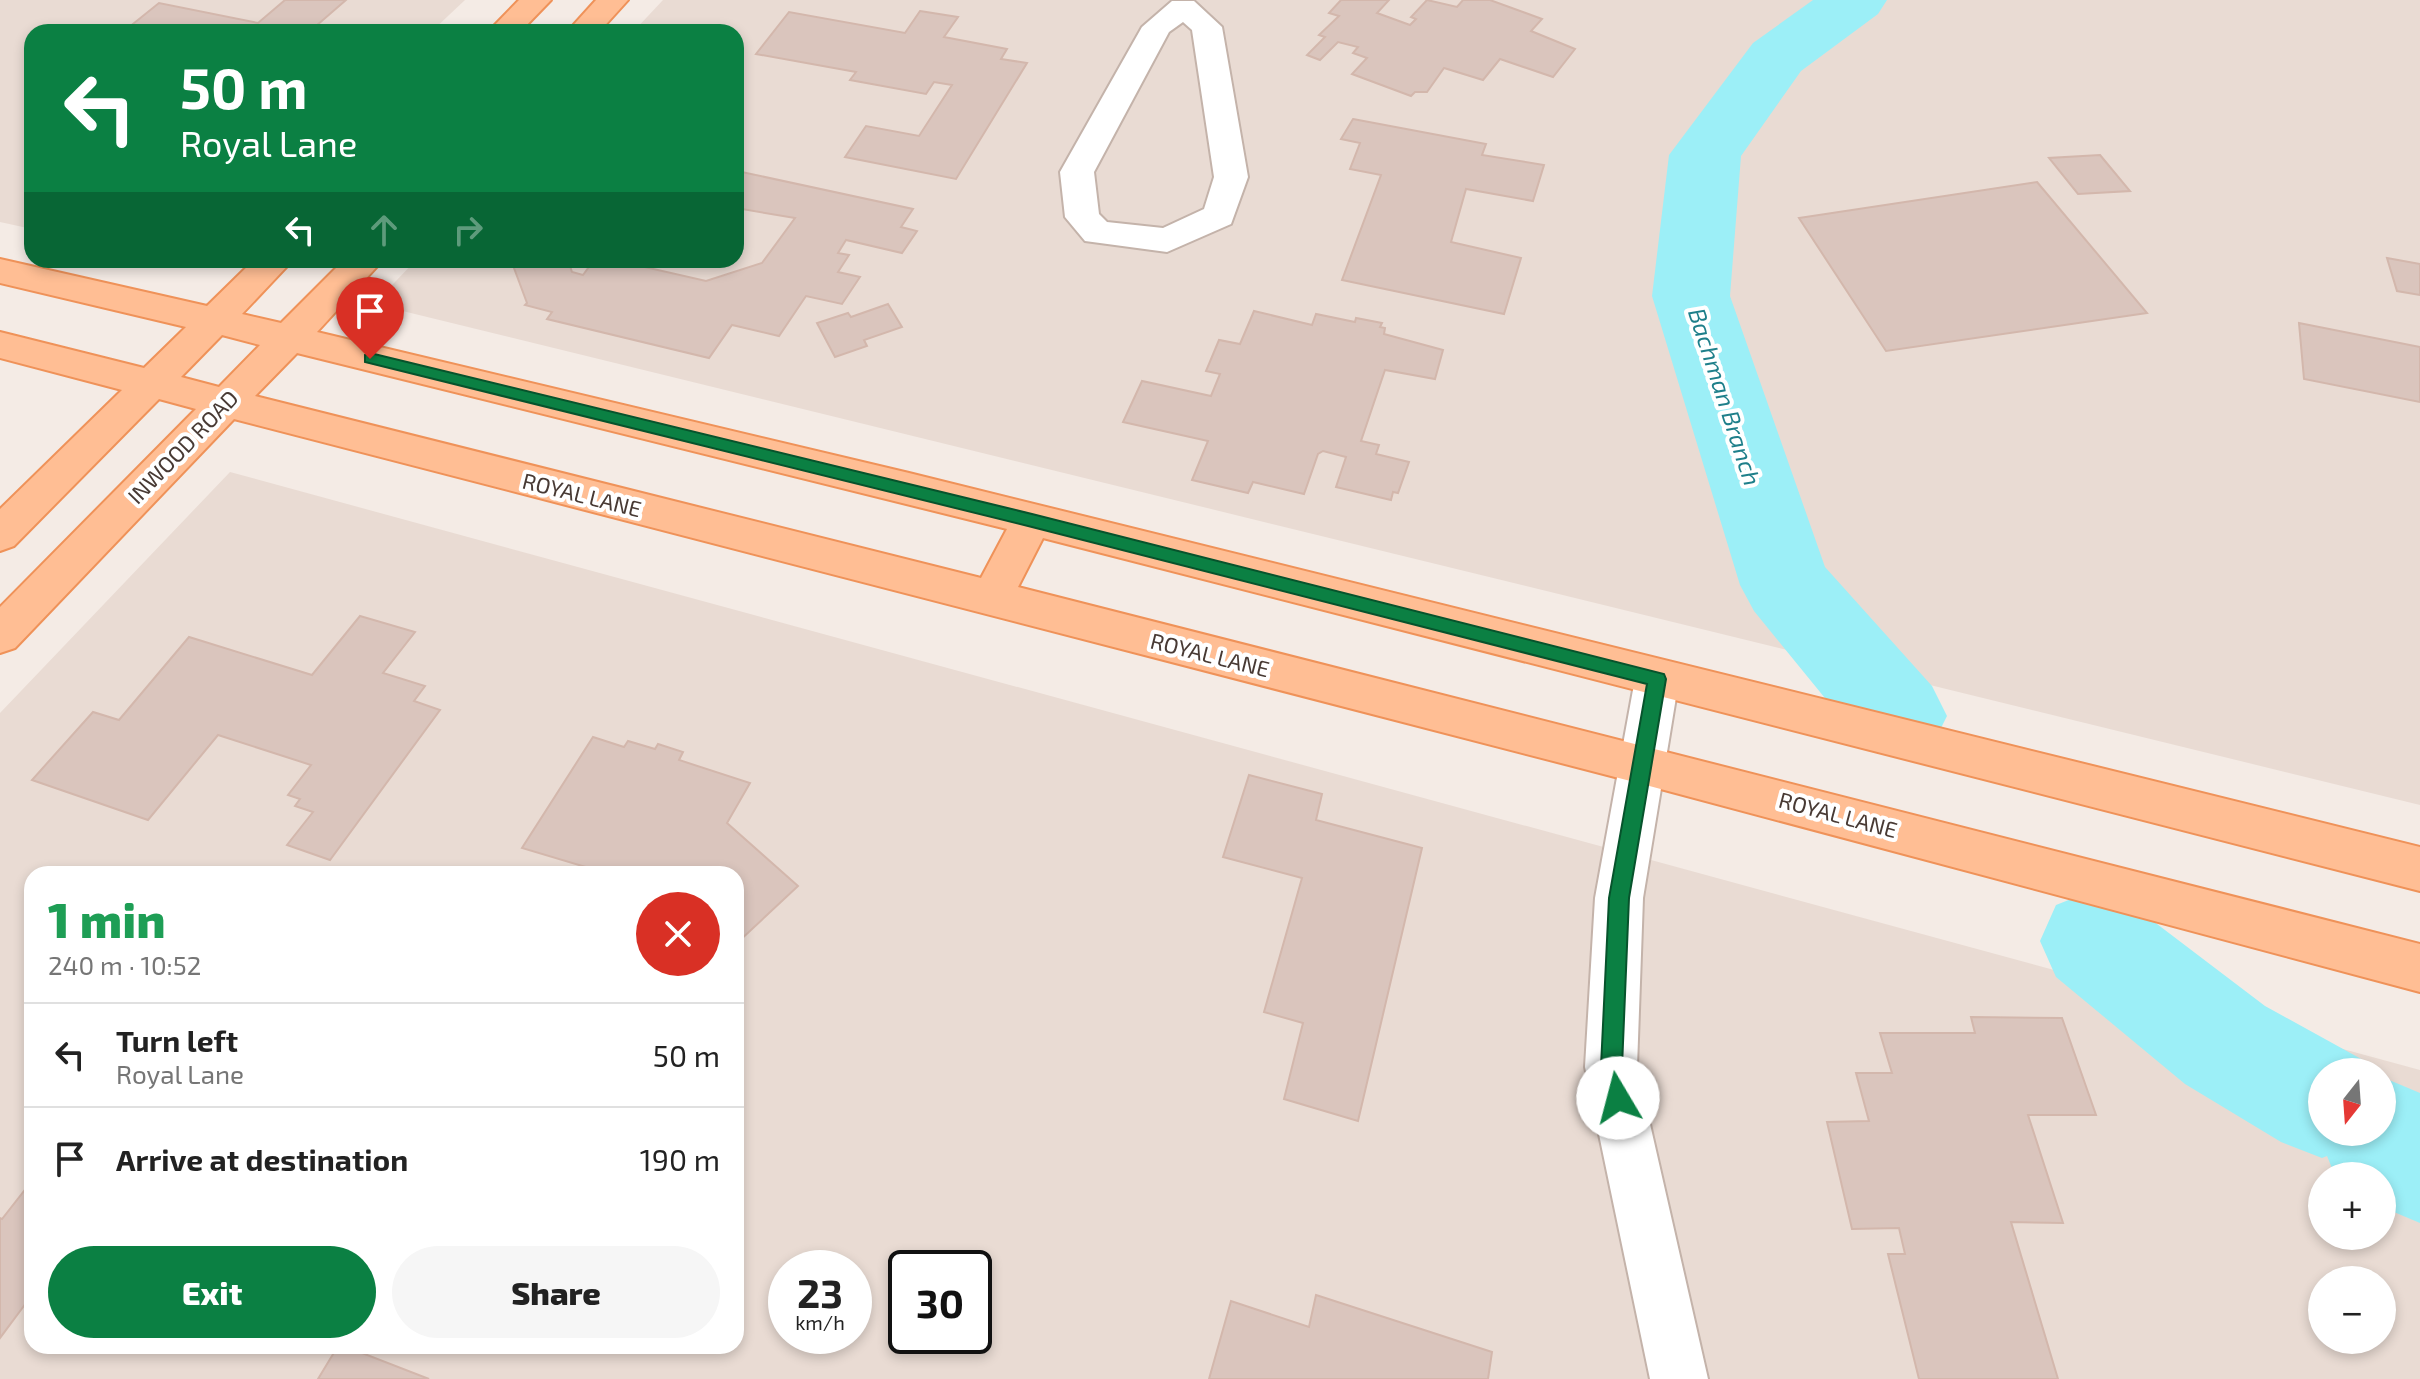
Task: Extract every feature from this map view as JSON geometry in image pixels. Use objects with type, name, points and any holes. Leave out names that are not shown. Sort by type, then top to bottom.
[{"type":"main road","points":[[511,24],[536,0]]},
{"type":"main road","points":[[590,24],[613,0]]},
{"type":"main road","points":[[0,535],[267,268]]},
{"type":"main road","name":"INWOOD ROAD","points":[[0,635],[357,268]]},
{"type":"main road","points":[[0,271],[215,320],[1032,521],[2420,869]]},
{"type":"main road","name":"ROYAL LANE","points":[[0,345],[1642,764],[2420,968]]},
{"type":"main road","points":[[990,600],[1032,521]]},
{"type":"street","points":[[1184,3],[1207,27],[1231,177],[1219,216],[1167,240],[1097,233],[1082,217],[1077,172],[1157,27],[1184,3]]},
{"type":"street","points":[[1657,679],[1619,898],[1611,1067],[1679,1379]]},
{"type":"shaded area","points":[[0,0],[465,0],[440,24],[24,24],[24,227],[0,222]]},
{"type":"shaded area","points":[[663,0],[2420,0],[2420,805],[374,304],[408,268],[744,268],[744,24],[640,24]]},
{"type":"shaded area","points":[[230,472],[2376,1058],[2308,1058],[2308,1146],[2396,1146],[2396,1063],[2420,1070],[2420,1379],[0,1379],[0,713]]},
{"type":"building","points":[[285,0],[346,0],[318,24],[133,24],[159,3],[258,23]]},
{"type":"building","points":[[1341,0],[1389,0],[1377,13],[1410,25],[1416,19],[1411,17],[1427,0],[1457,7],[1463,0],[1490,0],[1542,19],[1531,31],[1575,49],[1553,77],[1500,59],[1483,80],[1444,68],[1427,92],[1415,92],[1411,96],[1352,74],[1367,58],[1353,53],[1358,47],[1338,42],[1320,60],[1307,55],[1325,37],[1319,35],[1339,16],[1329,13]]},
{"type":"building","points":[[920,11],[958,17],[944,37],[1007,49],[1001,59],[1027,63],[956,179],[845,157],[866,126],[919,136],[952,85],[934,82],[926,94],[850,80],[856,72],[756,54],[789,12],[905,33]]},
{"type":"building","points":[[1353,119],[1486,144],[1482,155],[1544,165],[1533,201],[1466,189],[1451,242],[1521,258],[1504,314],[1342,280],[1381,175],[1350,169],[1360,143],[1341,139]]},
{"type":"building","points":[[2100,155],[2130,191],[2078,194],[2049,158]]},
{"type":"building","points":[[744,173],[913,209],[901,227],[917,231],[902,253],[846,240],[838,253],[849,255],[838,272],[860,277],[842,304],[806,296],[779,336],[732,325],[709,358],[547,319],[552,312],[525,305],[527,303],[514,268],[571,268],[572,272],[583,275],[588,268],[649,268],[706,281],[762,263],[795,218],[744,209]]},
{"type":"building","points":[[2037,182],[2147,313],[1886,351],[1799,218]]},
{"type":"building","points":[[2387,258],[2420,264],[2420,295],[2397,291]]},
{"type":"building","points":[[888,304],[902,327],[864,340],[867,346],[835,357],[817,323],[848,313],[851,317]]},
{"type":"building","points":[[1254,311],[1312,325],[1316,314],[1355,322],[1356,318],[1382,323],[1380,327],[1385,328],[1384,334],[1443,350],[1435,379],[1385,370],[1361,441],[1379,445],[1376,454],[1409,462],[1398,493],[1393,492],[1391,500],[1336,487],[1346,457],[1323,451],[1318,454],[1304,494],[1253,482],[1248,493],[1192,480],[1208,441],[1123,422],[1142,381],[1211,396],[1220,374],[1206,371],[1219,340],[1240,344]]},
{"type":"building","points":[[2299,323],[2420,347],[2420,402],[2304,379]]},
{"type":"building","points":[[360,616],[415,632],[383,673],[425,686],[414,701],[440,710],[330,860],[287,845],[313,812],[295,806],[300,799],[288,795],[311,765],[218,735],[148,820],[32,780],[93,712],[119,720],[189,637],[312,675]]},
{"type":"building","points":[[593,737],[624,747],[628,741],[655,749],[658,744],[683,752],[679,760],[750,783],[727,823],[798,886],[744,937],[744,866],[582,866],[522,848]]},
{"type":"building","points":[[1249,775],[1322,794],[1316,820],[1422,848],[1358,1121],[1284,1099],[1303,1023],[1264,1012],[1302,878],[1223,857]]},
{"type":"building","points":[[1971,1017],[2062,1018],[2096,1115],[2028,1115],[2063,1223],[2011,1222],[2058,1379],[1919,1379],[1888,1254],[1905,1254],[1899,1228],[1852,1229],[1827,1122],[1869,1121],[1856,1073],[1892,1073],[1880,1033],[1975,1033]]},
{"type":"building","points":[[24,1191],[24,1306],[0,1338],[0,1218]]},
{"type":"building","points":[[1316,1295],[1492,1352],[1488,1379],[1209,1379],[1231,1301],[1309,1327]]},
{"type":"building","points":[[333,1354],[365,1354],[429,1379],[318,1379]]},
{"type":"waterway","name":"Bachman Branch","points":[[1855,0],[1777,57],[1705,155],[1691,296],[1786,585],[1898,716]]},
{"type":"waterway","name":"Bachman Branch","points":[[2094,941],[2225,1045],[2308,1093]]},
{"type":"waterway","name":"Bachman Branch","points":[[2396,1144],[2416,1155],[2420,1164]]},
{"type":"route","points":[[370,359],[1032,521],[1657,679],[1619,898],[1611,1067],[1618,1098]]}]
